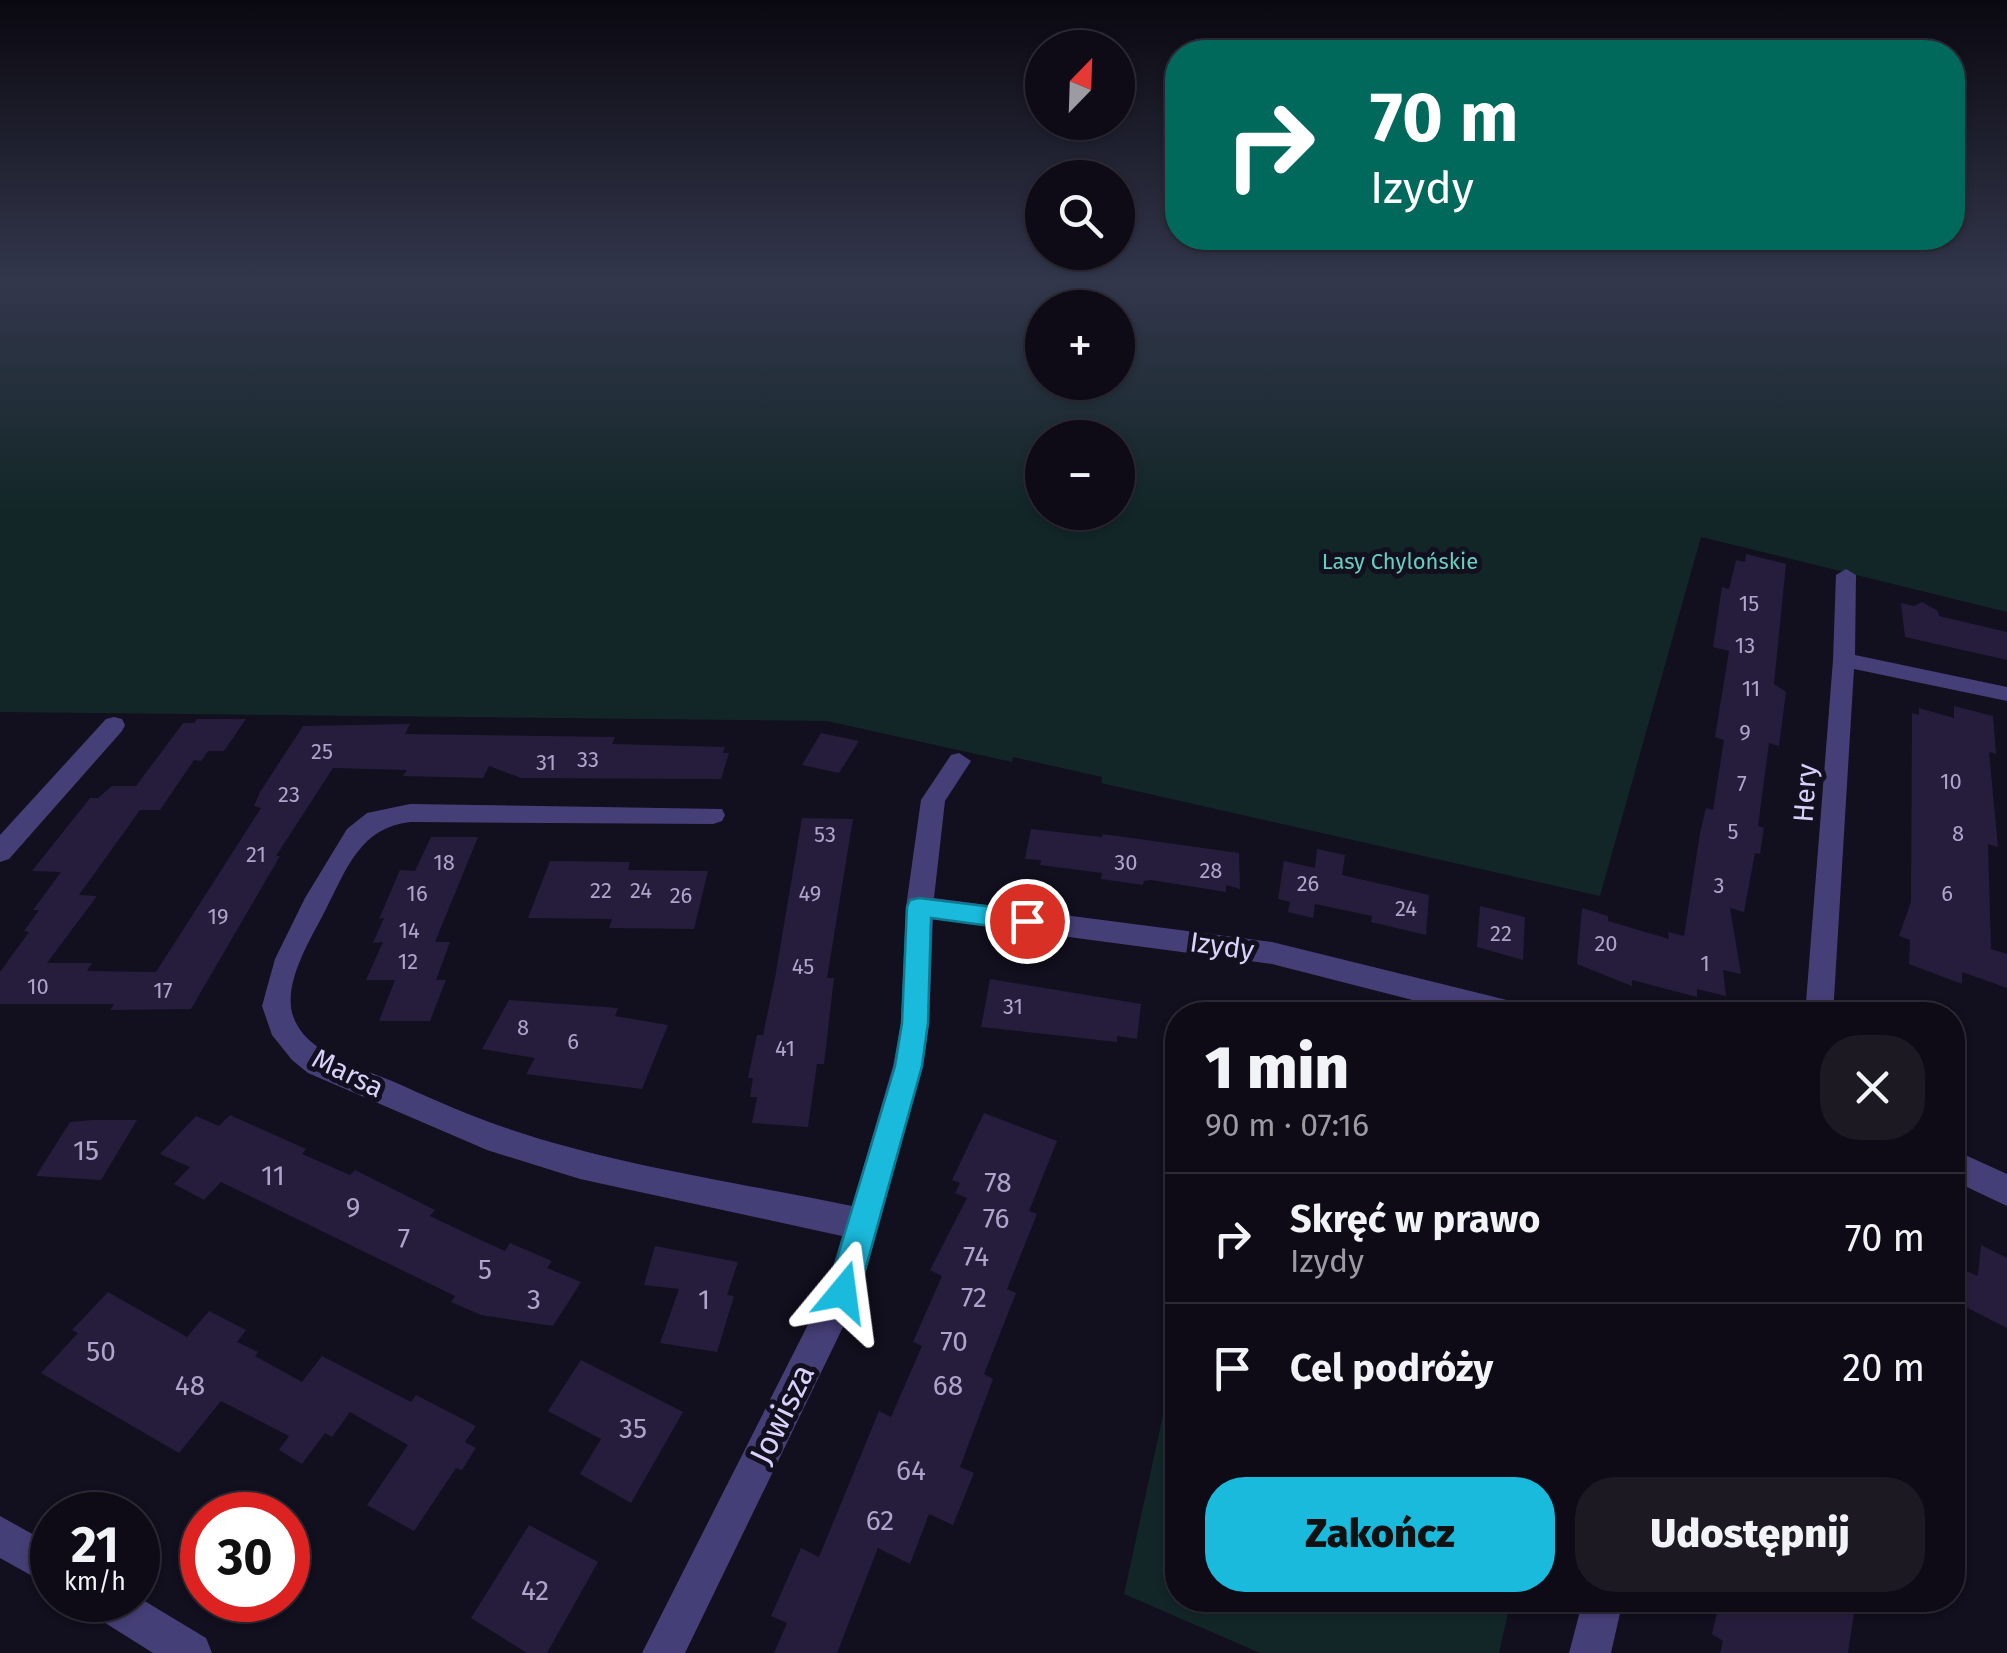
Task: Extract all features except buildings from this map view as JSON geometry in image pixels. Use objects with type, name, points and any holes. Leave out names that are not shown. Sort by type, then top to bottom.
[{"type":"street","name":"Hery","points":[[1820,1002],[1844,660],[1846,575]]},
{"type":"street","points":[[1844,660],[2007,694]]},
{"type":"street","points":[[3,845],[114,724]]},
{"type":"street","name":"Jowisza","points":[[663,1653],[843,1292],[908,1066],[915,1023],[919,907],[934,800],[959,760]]},
{"type":"street","name":"Marsa","points":[[713,815],[410,814],[383,816],[369,822],[346,848],[285,969],[276,997],[283,1026],[295,1046],[319,1064],[487,1136],[580,1164],[862,1224]]},
{"type":"street","name":"Izydy","points":[[919,907],[1272,953],[1467,1002]]},
{"type":"street","points":[[1965,1170],[2007,1190]]},
{"type":"street","points":[[0,1536],[30,1554]]},
{"type":"street","points":[[1590,1653],[1599,1612]]},
{"type":"street","points":[[141,1622],[191,1653]]},
{"type":"green space","name":"Lasy Chylońskie","points":[[0,356],[1025,356],[1025,400],[1135,400],[1135,356],[2007,356],[2007,612],[1701,537],[1600,896],[1101,783],[1102,777],[1013,757],[1012,762],[827,721],[0,712]]},
{"type":"green space","points":[[1165,1406],[1165,1612],[1124,1594]]},
{"type":"green space","points":[[1165,1612],[1508,1612],[1499,1653],[1260,1653]]},
{"type":"route","points":[[843,1292],[908,1066],[915,1023],[919,907],[1027,921]]}]
